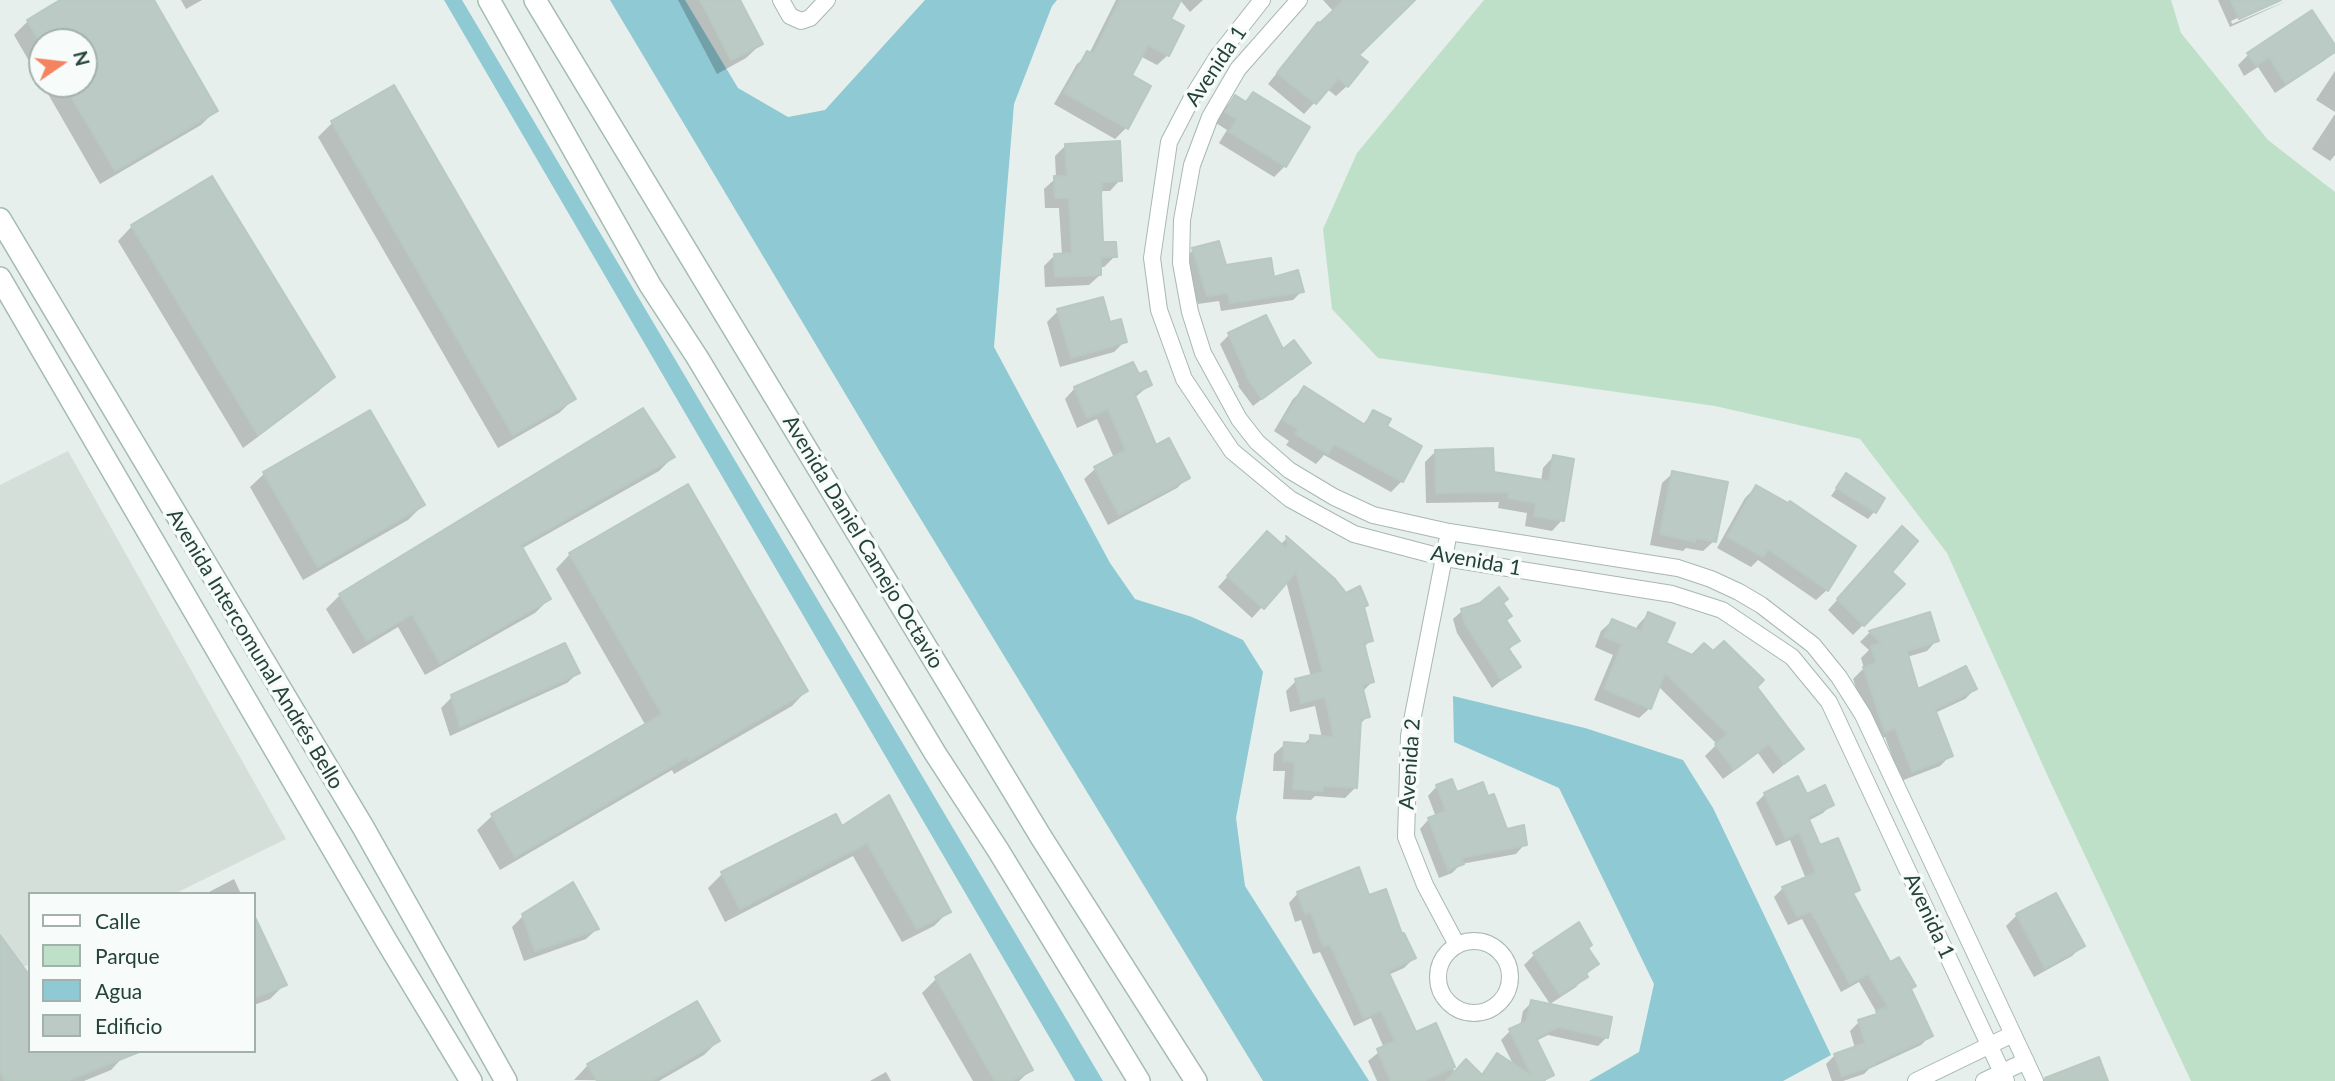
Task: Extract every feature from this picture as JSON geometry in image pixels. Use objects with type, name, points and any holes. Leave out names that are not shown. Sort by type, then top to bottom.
[{"type":"main road","points":[[489,0],[650,285],[697,357],[935,753],[998,850],[1139,1081]]},
{"type":"main road","name":"Avenida Daniel Camejo Octavio","points":[[535,0],[1041,837],[1196,1081]]},
{"type":"main road","name":"Avenida Intercomunal Andrés Bello","points":[[0,219],[363,827],[506,1081]]},
{"type":"main road","name":"Avenida Intercomunal Andrés Bello","points":[[0,278],[387,942],[471,1081]]},
{"type":"street","points":[[781,0],[795,20],[801,21],[810,18],[827,0]]},
{"type":"street","name":"Avenida 1","points":[[1262,0],[1218,56],[1169,142],[1152,258],[1159,310],[1184,379],[1232,451],[1290,499],[1354,534],[1444,557],[1672,594],[1722,610],[1791,657],[1829,702],[2004,1077]]},
{"type":"street","name":"Avenida 1","points":[[1299,0],[1238,69],[1210,117],[1192,164],[1182,220],[1181,263],[1189,312],[1203,353],[1239,419],[1257,442],[1289,470],[1334,497],[1373,515],[1449,532],[1678,568],[1740,592],[1762,605],[1813,645],[1839,677],[1863,715],[2035,1081]]},
{"type":"street","name":"Avenida 2","points":[[1449,532],[1409,736],[1406,837],[1424,885],[1457,945]]},
{"type":"street","points":[[1477,940],[1496,948],[1503,956],[1510,975],[1509,985],[1499,1003],[1491,1010],[1481,1013],[1461,1011],[1452,1006],[1439,989],[1437,979],[1442,959],[1457,945],[1477,940]]},
{"type":"street","points":[[1916,1081],[2013,1034]]},
{"type":"street","points":[[1984,1081],[2004,1077],[2026,1061]]},
{"type":"shaded area","points":[[68,451],[286,839],[178,892],[28,892],[28,965],[0,978],[0,485]]},
{"type":"green space","points":[[1484,0],[2171,0],[2181,33],[2268,140],[2335,192],[2335,1081],[2191,1081],[2050,781],[1947,553],[1860,439],[1715,406],[1378,358],[1332,309],[1323,229],[1357,153]]},
{"type":"water","points":[[444,0],[462,0],[1103,1081],[1075,1081]]},
{"type":"water","points":[[610,0],[685,0],[738,88],[788,117],[825,110],[925,0],[1057,0],[1052,6],[1014,104],[994,347],[1110,563],[1135,599],[1192,617],[1243,640],[1263,672],[1236,818],[1245,886],[1369,1081],[1263,1081],[886,462]]},
{"type":"water","points":[[1453,696],[1585,728],[1683,760],[1713,808],[1831,1055],[1783,1081],[1589,1081],[1639,1052],[1654,984],[1559,788],[1454,742]]},
{"type":"building","points":[[60,0],[154,0],[218,111],[115,171],[72,98],[98,98],[98,28],[32,28],[27,20]]},
{"type":"building","points":[[700,0],[740,0],[763,44],[731,60]]},
{"type":"building","points":[[1120,0],[1181,0],[1171,19],[1184,26],[1169,56],[1148,45],[1132,75],[1151,86],[1128,129],[1064,93],[1087,51],[1093,54]]},
{"type":"building","points":[[1344,0],[1415,0],[1359,55],[1368,62],[1348,87],[1338,78],[1316,104],[1277,73],[1318,22]]},
{"type":"building","points":[[2231,0],[2281,0],[2239,19]]},
{"type":"building","points":[[2312,10],[2335,45],[2335,52],[2286,84],[2269,57],[2256,66],[2247,53]]},
{"type":"building","points":[[394,85],[576,399],[513,435],[331,121]]},
{"type":"building","points":[[1253,92],[1310,127],[1286,167],[1229,132],[1237,119],[1225,112],[1235,95],[1246,102]]},
{"type":"building","points":[[1120,141],[1122,181],[1102,182],[1101,196],[1103,242],[1116,242],[1117,257],[1101,257],[1101,275],[1055,277],[1054,254],[1072,253],[1069,198],[1055,198],[1054,176],[1067,176],[1065,144]]},
{"type":"building","points":[[212,176],[335,377],[258,435],[131,225]]},
{"type":"building","points":[[1219,241],[1226,265],[1271,258],[1274,277],[1298,270],[1304,292],[1230,303],[1228,293],[1207,296],[1192,248]]},
{"type":"building","points":[[1103,297],[1110,322],[1121,319],[1127,342],[1071,358],[1057,309]]},
{"type":"building","points":[[1266,315],[1283,349],[1294,340],[1311,363],[1262,399],[1246,376],[1228,333]]},
{"type":"building","points":[[1133,362],[1139,374],[1146,371],[1152,385],[1134,393],[1156,445],[1169,438],[1190,478],[1119,515],[1094,467],[1126,450],[1108,409],[1087,418],[1074,387]]},
{"type":"building","points":[[1304,386],[1365,425],[1373,410],[1391,419],[1387,426],[1422,446],[1403,482],[1334,444],[1328,454],[1295,434],[1298,429],[1283,420]]},
{"type":"building","points":[[643,408],[675,457],[521,545],[551,599],[440,663],[412,614],[367,641],[339,594]]},
{"type":"building","points":[[370,410],[425,505],[318,567],[263,472]]},
{"type":"building","points":[[1493,448],[1494,472],[1549,481],[1553,455],[1574,459],[1564,521],[1534,516],[1536,503],[1508,498],[1509,492],[1436,493],[1435,450]]},
{"type":"building","points":[[1672,471],[1728,482],[1716,542],[1696,538],[1695,542],[1660,534]]},
{"type":"building","points":[[1846,473],[1885,498],[1876,513],[1836,488]]},
{"type":"building","points":[[688,484],[808,691],[689,761],[687,757],[515,857],[491,814],[662,714],[569,553]]},
{"type":"building","points":[[1756,485],[1788,503],[1790,501],[1856,546],[1828,591],[1768,549],[1763,557],[1727,537]]},
{"type":"building","points":[[1902,526],[1918,541],[1892,572],[1905,584],[1864,626],[1837,599]]},
{"type":"building","points":[[1267,531],[1286,548],[1286,536],[1335,579],[1346,593],[1360,586],[1368,605],[1364,607],[1373,641],[1364,643],[1374,682],[1362,685],[1370,717],[1361,719],[1357,788],[1323,786],[1323,791],[1293,789],[1295,762],[1283,761],[1284,742],[1310,744],[1310,735],[1334,737],[1325,697],[1301,703],[1295,679],[1323,672],[1296,572],[1264,609],[1227,576]]},
{"type":"building","points":[[1499,587],[1508,599],[1503,603],[1512,616],[1506,620],[1520,641],[1508,648],[1521,667],[1501,680],[1465,624],[1461,609],[1480,603]]},
{"type":"building","points":[[1648,612],[1675,623],[1666,643],[1692,655],[1704,643],[1713,651],[1724,641],[1764,680],[1757,687],[1804,749],[1784,764],[1769,744],[1734,770],[1715,744],[1728,734],[1665,673],[1651,709],[1604,689],[1622,644],[1604,637],[1612,619],[1641,631]]},
{"type":"building","points":[[1930,612],[1939,641],[1907,651],[1918,689],[1966,666],[1977,689],[1935,709],[1953,756],[1912,772],[1895,728],[1885,732],[1863,667],[1876,663],[1871,646],[1881,643],[1869,631]]},
{"type":"building","points":[[565,643],[580,673],[460,727],[451,695]]},
{"type":"building","points":[[1798,776],[1807,794],[1825,785],[1834,805],[1808,817],[1820,845],[1838,838],[1860,890],[1853,893],[1890,962],[1899,957],[1916,986],[1911,989],[1933,1036],[1875,1065],[1842,1076],[1834,1054],[1865,1043],[1858,1020],[1888,1007],[1868,974],[1850,984],[1811,911],[1797,917],[1782,887],[1816,873],[1799,832],[1786,839],[1764,793]]},
{"type":"building","points":[[1452,779],[1457,792],[1483,782],[1488,796],[1494,794],[1507,829],[1524,825],[1527,845],[1461,858],[1464,864],[1448,870],[1428,818],[1446,811],[1436,785]]},
{"type":"building","points":[[889,795],[951,912],[917,929],[867,843],[740,909],[721,872],[836,814],[842,826]]},
{"type":"building","points":[[1359,867],[1369,895],[1386,889],[1402,934],[1404,933],[1416,958],[1388,971],[1416,1032],[1436,1023],[1455,1067],[1423,1081],[1391,1081],[1377,1049],[1395,1041],[1381,1010],[1364,1018],[1330,944],[1323,946],[1311,912],[1305,914],[1297,892]]},
{"type":"building","points":[[573,882],[599,929],[535,951],[522,914]]},
{"type":"building","points":[[2056,893],[2085,946],[2045,968],[2016,914]]},
{"type":"building","points":[[256,919],[287,985],[256,997]]},
{"type":"building","points":[[1579,922],[1592,945],[1588,948],[1599,964],[1586,973],[1588,977],[1560,995],[1533,953]]},
{"type":"building","points":[[0,935],[28,973],[28,1053],[137,1053],[67,1081],[5,1081],[0,1070]]},
{"type":"building","points":[[970,954],[1033,1070],[1011,1081],[995,1081],[935,977]]},
{"type":"building","points":[[1531,1000],[1612,1017],[1608,1038],[1558,1027],[1536,1038],[1554,1075],[1542,1081],[1446,1081],[1466,1059],[1482,1075],[1497,1053],[1532,1076],[1509,1029],[1527,1021]]},
{"type":"building","points":[[697,1001],[720,1041],[651,1081],[597,1081],[587,1064]]},
{"type":"building","points":[[2099,1057],[2108,1081],[2045,1081],[2045,1078]]}]
